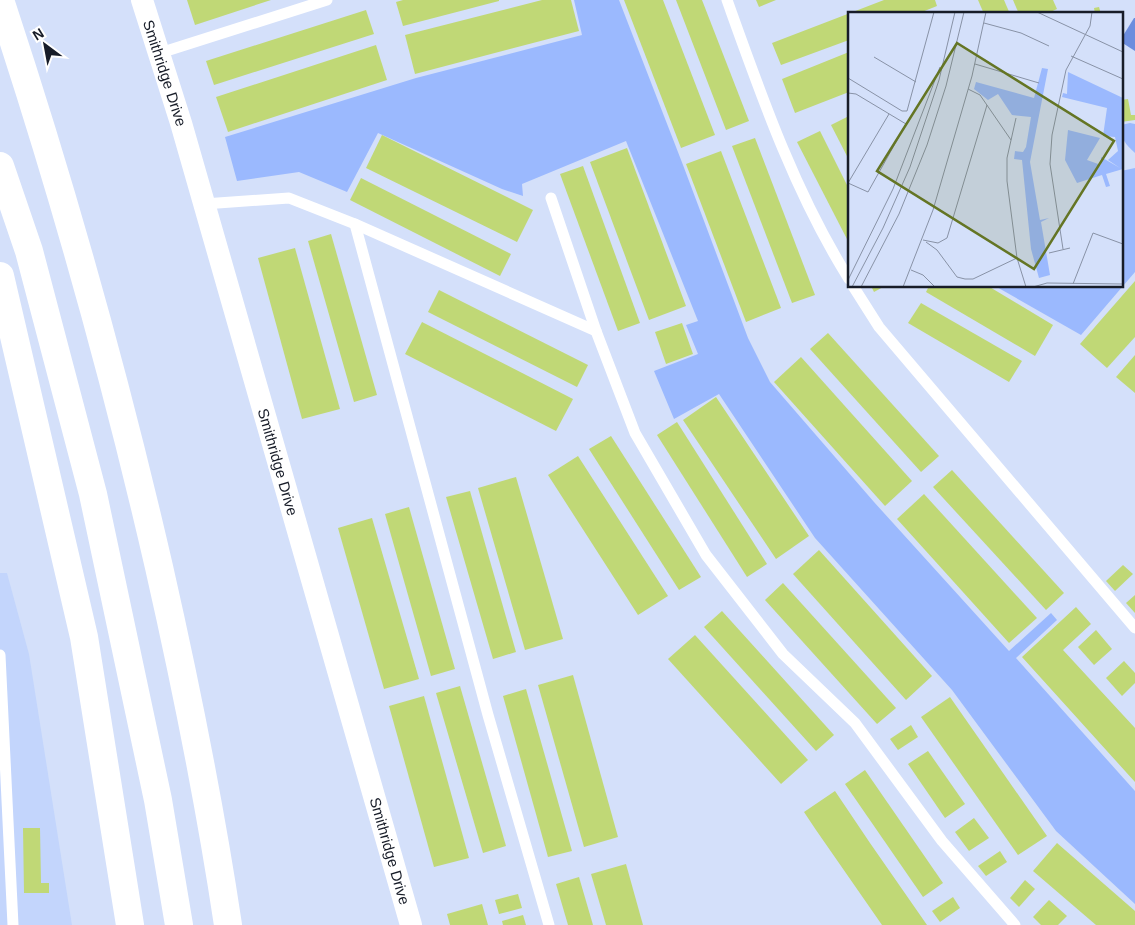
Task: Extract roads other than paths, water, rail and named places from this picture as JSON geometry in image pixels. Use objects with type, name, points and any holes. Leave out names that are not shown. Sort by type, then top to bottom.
[{"type":"highway","points":[[0,0],[54,166],[116,389],[177,648],[205,788],[228,925]]},
{"type":"highway","points":[[0,166],[28,251],[93,494],[158,800],[179,925]]},
{"type":"highway","points":[[0,276],[84,637],[130,925]]},
{"type":"street","name":"Smithridge Drive","points":[[142,0],[160,53],[204,204],[411,925]]},
{"type":"lane","points":[[160,53],[327,0]]},
{"type":"lane","points":[[727,0],[791,168],[830,249],[848,277]]},
{"type":"lane","points":[[204,204],[289,198],[355,224],[596,331]]},
{"type":"lane","points":[[551,198],[596,331],[635,433],[706,556],[783,654],[855,723],[942,841],[1012,924]]},
{"type":"lane","points":[[355,224],[488,715],[549,925]]},
{"type":"lane","points":[[854,288],[879,327],[1135,628]]},
{"type":"lane","points":[[0,655],[13,925]]}]
